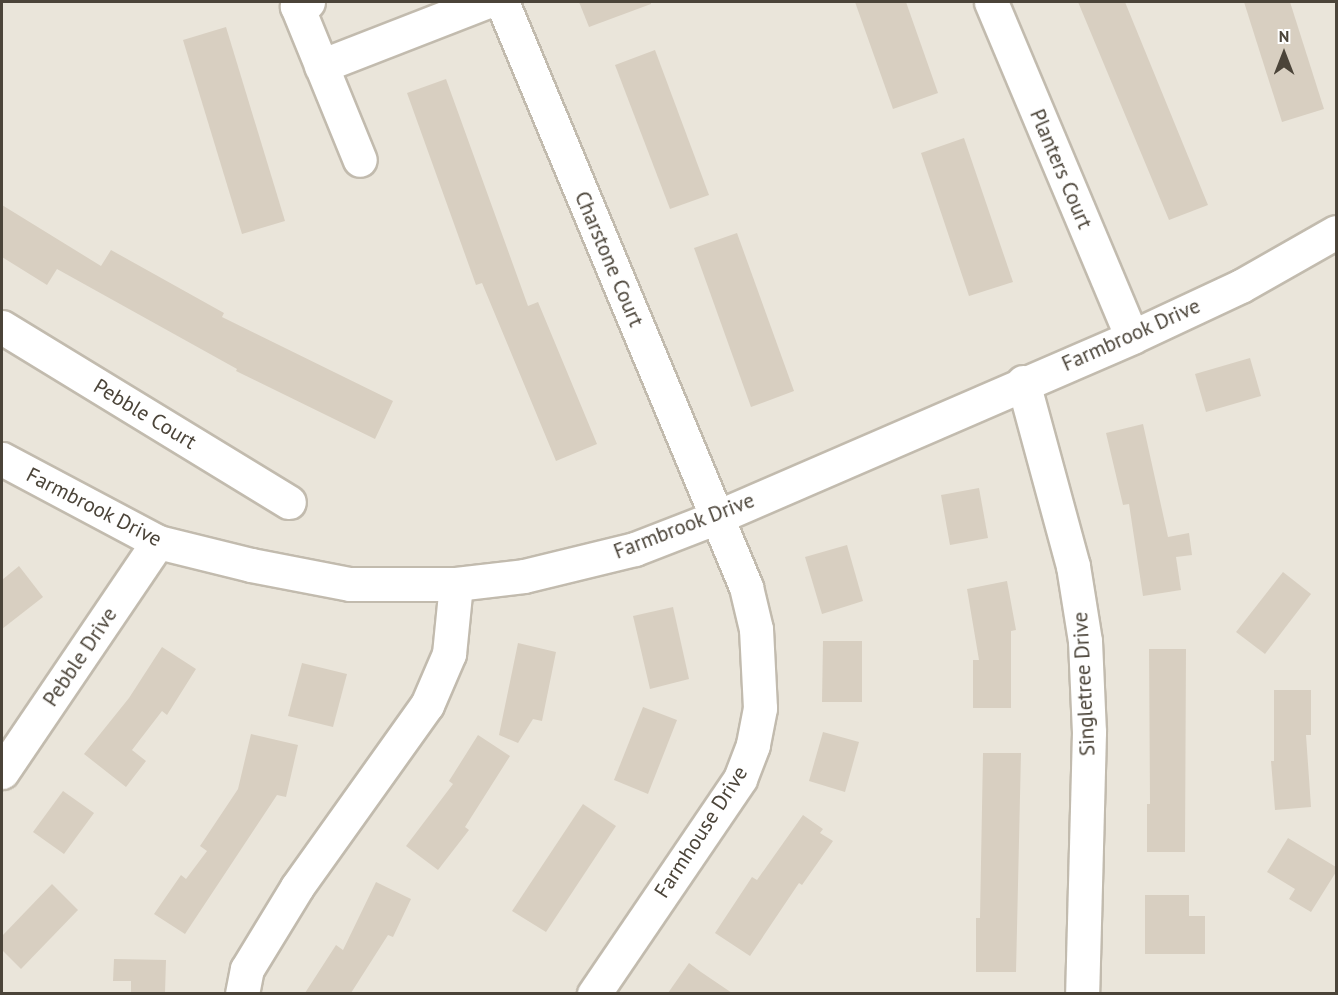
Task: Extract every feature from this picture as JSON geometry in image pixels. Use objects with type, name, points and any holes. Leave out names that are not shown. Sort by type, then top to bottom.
[{"type":"street","points":[[308,2],[297,6],[360,160]]},
{"type":"street","points":[[321,66],[485,2]]},
{"type":"street","name":"Charstone Court","points":[[502,2],[717,517]]},
{"type":"street","name":"Planters Court","points":[[991,2],[1132,337]]},
{"type":"street","name":"Farmbrook Drive","points":[[2,459],[158,542],[251,565],[350,584],[456,584],[524,576],[625,551],[717,517],[1023,382],[1132,337],[1241,286],[1336,232]]},
{"type":"street","name":"Pebble Court","points":[[2,327],[289,502]]},
{"type":"street","name":"Singletree Drive","points":[[1023,382],[1073,566],[1085,641],[1089,732],[1082,993]]},
{"type":"street","name":"Farmhouse Drive","points":[[594,993],[740,779],[753,745],[760,708],[756,629],[746,587],[717,517]]},
{"type":"street","name":"Pebble Drive","points":[[2,772],[158,542]]},
{"type":"street","points":[[242,993],[247,969],[297,888],[427,705],[449,654],[456,584]]},
{"type":"shaded area","points":[[2,2],[1336,2],[1336,993],[2,993]]},
{"type":"building","points":[[579,2],[651,2],[651,4],[589,27]]},
{"type":"building","points":[[855,2],[906,2],[938,93],[893,109]]},
{"type":"building","points":[[1078,2],[1125,2],[1208,205],[1169,220]]},
{"type":"building","points":[[1244,2],[1290,2],[1324,109],[1282,122]]},
{"type":"building","points":[[226,27],[285,221],[242,234],[183,40]]},
{"type":"building","points":[[655,50],[709,195],[670,209],[615,65]]},
{"type":"building","points":[[446,79],[528,306],[538,302],[597,444],[556,461],[482,283],[476,285],[407,93]]},
{"type":"building","points":[[964,138],[1013,282],[969,296],[921,153]]},
{"type":"building","points":[[2,205],[101,266],[111,250],[224,313],[222,317],[393,401],[375,439],[236,371],[237,369],[57,269],[47,285],[2,257]]},
{"type":"building","points":[[737,233],[794,391],[751,407],[694,248]]},
{"type":"building","points":[[1250,358],[1261,396],[1206,412],[1195,374]]},
{"type":"building","points":[[1143,424],[1168,537],[1189,533],[1192,555],[1176,557],[1181,590],[1143,596],[1129,504],[1123,505],[1106,433]]},
{"type":"building","points":[[979,488],[988,538],[950,545],[941,495]]},
{"type":"building","points":[[847,545],[863,601],[822,614],[805,557]]},
{"type":"building","points":[[19,566],[43,597],[2,629],[2,580]]},
{"type":"building","points":[[1283,572],[1311,594],[1265,654],[1236,632]]},
{"type":"building","points":[[1007,581],[1016,630],[1011,631],[1011,708],[973,708],[973,660],[979,660],[967,589]]},
{"type":"building","points":[[673,607],[689,679],[650,689],[633,616]]},
{"type":"building","points":[[823,641],[862,641],[862,702],[822,702]]},
{"type":"building","points":[[518,643],[556,652],[542,721],[533,719],[518,743],[499,735]]},
{"type":"building","points":[[162,647],[196,669],[167,715],[162,711],[132,750],[146,761],[126,787],[84,754],[129,698]]},
{"type":"building","points":[[1149,649],[1186,649],[1185,852],[1147,852],[1147,804],[1150,804]]},
{"type":"building","points":[[302,663],[347,674],[333,727],[288,716]]},
{"type":"building","points":[[1274,690],[1311,690],[1311,735],[1306,735],[1311,807],[1275,810],[1271,761],[1274,761]]},
{"type":"building","points":[[643,707],[677,720],[648,794],[614,780]]},
{"type":"building","points":[[823,732],[859,742],[845,792],[809,781]]},
{"type":"building","points":[[251,734],[298,745],[286,797],[277,795],[185,934],[154,914],[181,875],[186,879],[207,851],[200,846],[238,789]]},
{"type":"building","points":[[478,735],[510,756],[465,827],[469,830],[438,870],[406,846],[453,784],[449,781]]},
{"type":"building","points":[[983,753],[1021,753],[1016,972],[976,972],[976,918],[980,918]]},
{"type":"building","points":[[63,791],[94,813],[64,854],[33,832]]},
{"type":"building","points":[[583,804],[616,826],[546,932],[512,911]]},
{"type":"building","points":[[803,815],[823,829],[820,833],[833,841],[802,885],[799,883],[750,956],[715,933],[752,877],[757,880]]},
{"type":"building","points":[[1288,838],[1336,867],[1336,872],[1311,912],[1289,899],[1295,889],[1267,872]]},
{"type":"building","points":[[376,882],[411,899],[393,937],[388,935],[351,993],[305,993],[336,945],[343,950]]},
{"type":"building","points":[[52,884],[78,910],[21,969],[2,950],[2,936]]},
{"type":"building","points":[[1145,895],[1189,895],[1189,916],[1205,916],[1205,954],[1145,954]]},
{"type":"building","points":[[114,959],[166,960],[165,993],[131,993],[131,981],[113,981]]},
{"type":"building","points":[[689,963],[701,972],[732,993],[668,993]]}]
